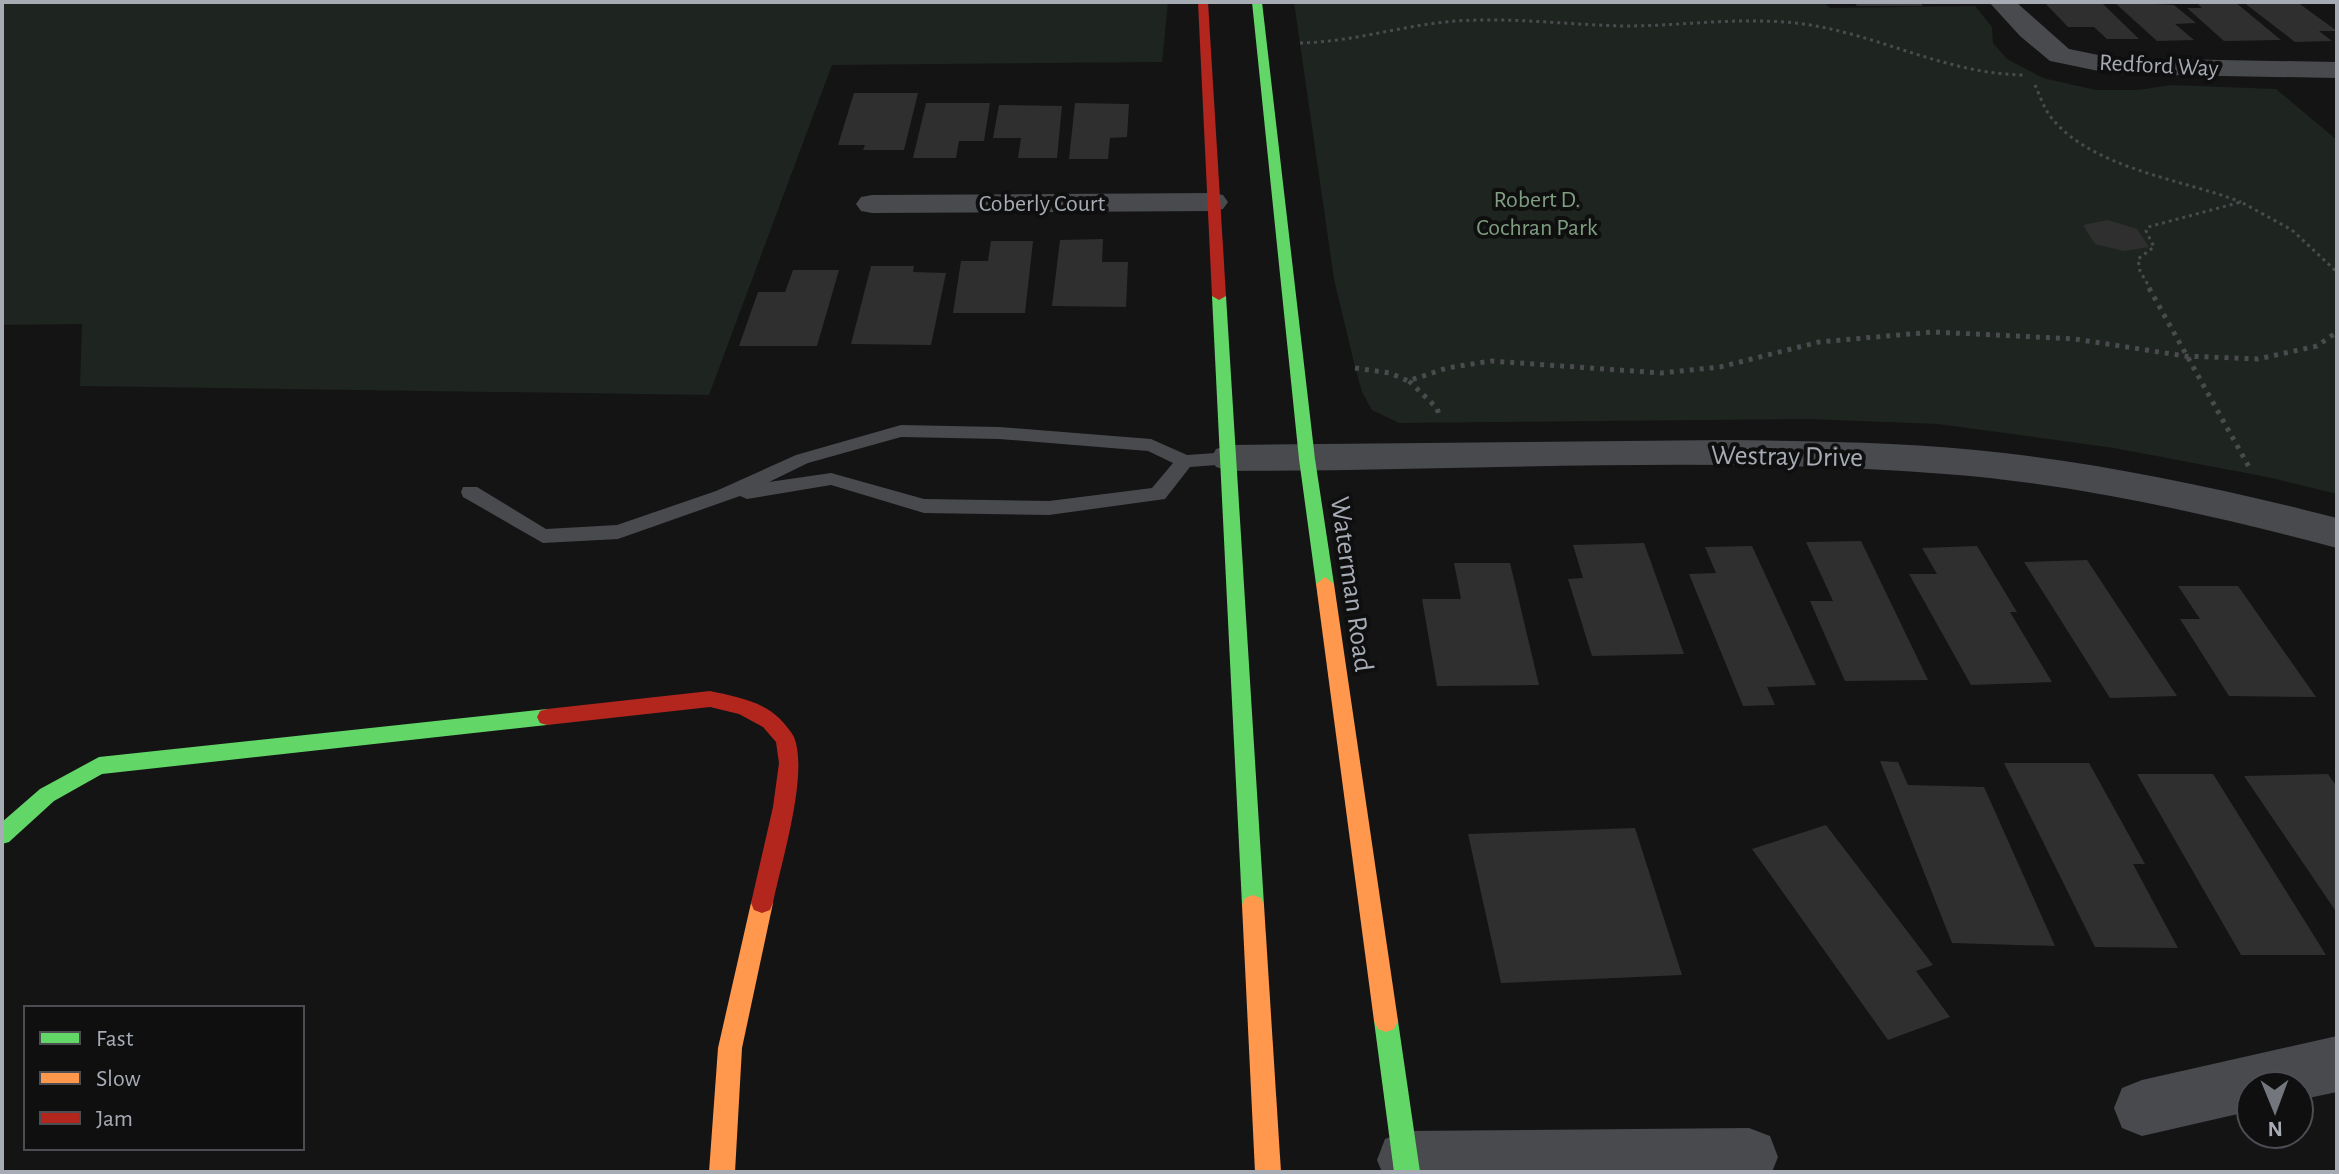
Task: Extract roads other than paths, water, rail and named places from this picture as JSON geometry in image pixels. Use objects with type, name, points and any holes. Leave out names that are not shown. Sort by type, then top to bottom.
[{"type":"street","points":[[1203,2],[1268,1172]]},
{"type":"street","name":"Waterman Road","points":[[1257,2],[1307,459],[1406,1166]]},
{"type":"street","name":"Redford Way","points":[[2002,2],[2029,30],[2060,55],[2100,63],[2337,70]]},
{"type":"street","name":"Coberly Court","points":[[872,204],[1212,202]]},
{"type":"street","name":"Westray Drive","points":[[1230,458],[1775,452],[1893,457],[2028,470],[2172,494],[2337,533]]},
{"type":"street","points":[[2,835],[31,806],[74,775],[99,766],[710,699],[744,707],[770,721],[785,739],[789,763],[783,807],[730,1048],[722,1172]]},
{"type":"street","points":[[2142,1108],[2337,1064]]},
{"type":"street","points":[[1406,1166],[1749,1157]]},
{"type":"lane","points":[[470,492],[543,536],[618,532],[723,496],[802,459],[901,431],[999,433],[1151,445],[1185,461],[1230,458]]},
{"type":"lane","points":[[723,496],[831,479],[924,506],[1049,508],[1158,494],[1185,461]]},
{"type":"park label","name":"Robert D. Cochran Park","points":[[1537,213]]}]
